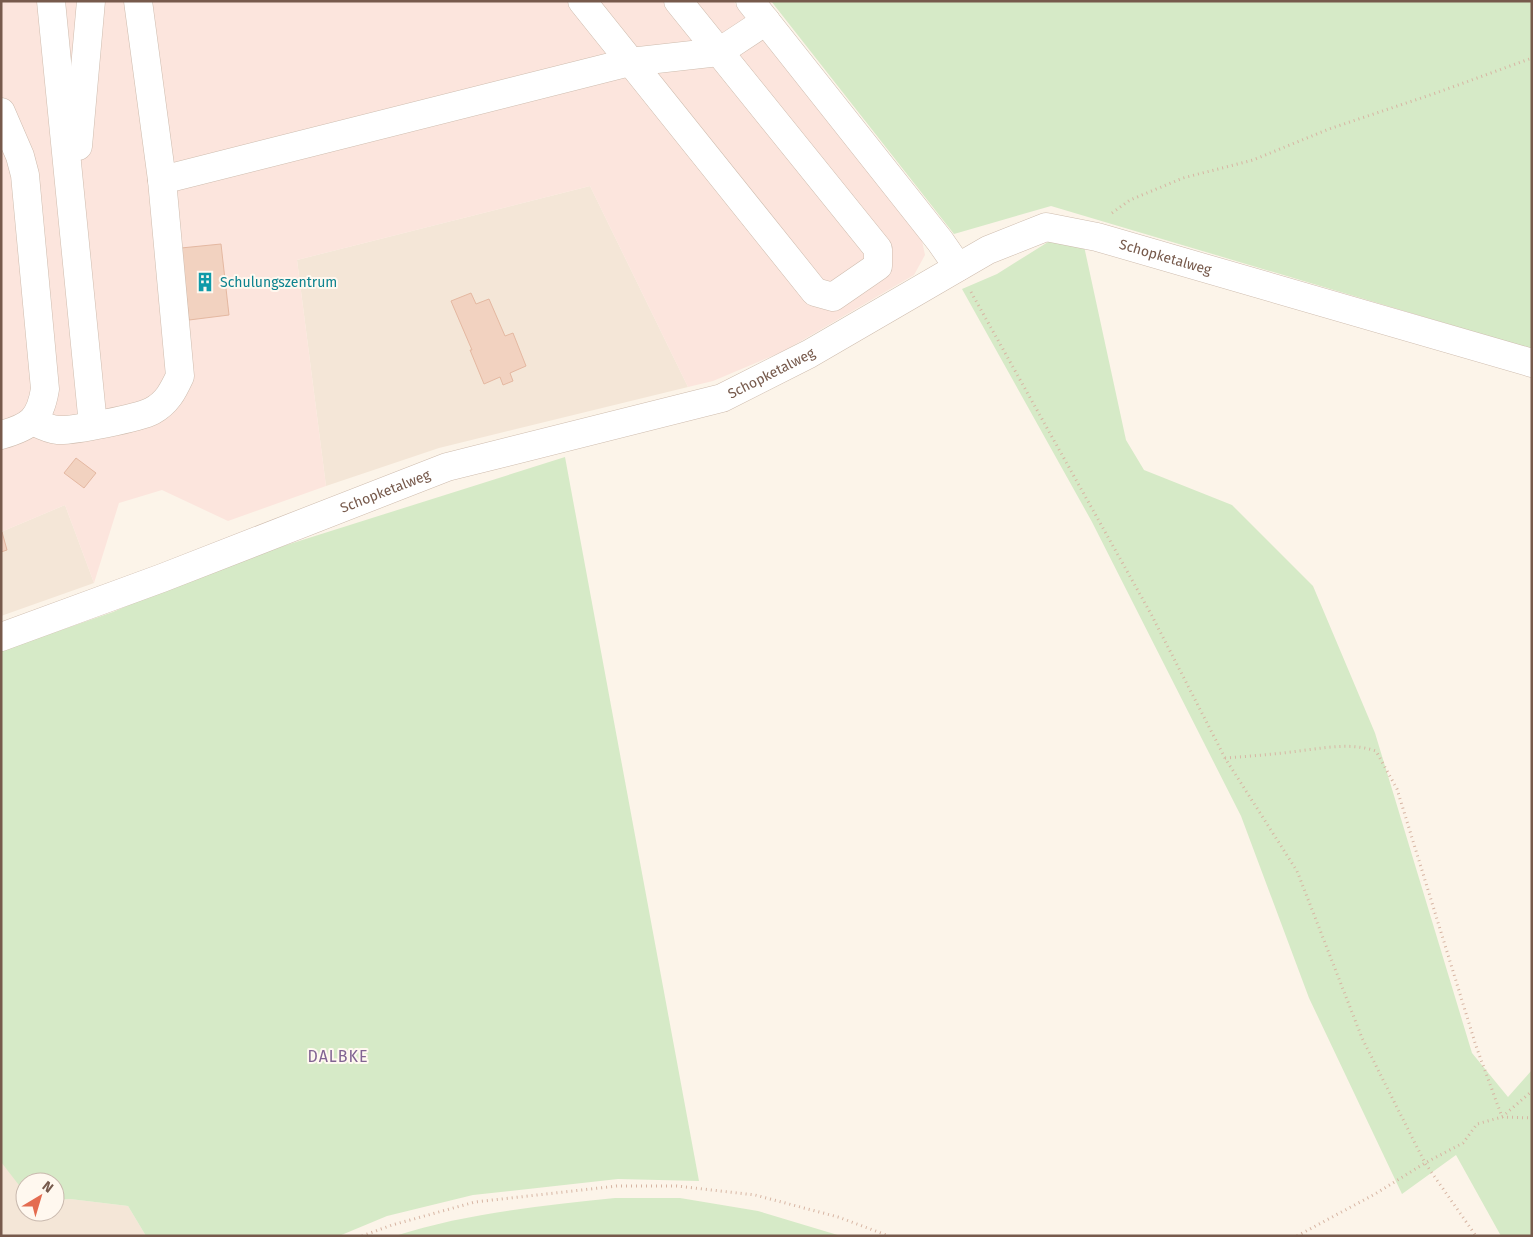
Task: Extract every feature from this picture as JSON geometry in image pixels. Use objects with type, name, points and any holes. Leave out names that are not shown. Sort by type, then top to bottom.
[{"type":"street","points":[[51,1],[93,425]]},
{"type":"street","points":[[72,210],[91,1]]},
{"type":"street","points":[[33,420],[45,428],[66,430],[128,418],[152,411],[171,396],[180,376],[162,180],[138,1]]},
{"type":"street","points":[[582,1],[815,292],[833,297],[878,266],[878,248],[678,1]]},
{"type":"street","points":[[162,180],[630,62],[719,52],[758,11],[940,241],[958,267]]},
{"type":"street","points":[[1,112],[20,156],[25,175],[45,389],[42,406],[33,420],[19,430],[1,435]]},
{"type":"street","name":"Schopketalweg","points":[[1,637],[162,578],[447,467],[722,398],[809,354],[988,250],[1046,227],[1097,237],[1532,363]]},
{"type":"path","points":[[1097,237],[1113,210],[1130,200],[1183,178],[1253,160],[1329,129],[1532,58]]},
{"type":"path","points":[[958,267],[1152,614],[1225,758],[1297,871],[1362,1038],[1425,1163],[1476,1236]]},
{"type":"path","points":[[1225,758],[1336,746],[1364,747],[1376,751],[1397,790],[1476,1046],[1502,1117]]},
{"type":"path","points":[[1502,1117],[1532,1091]]},
{"type":"path","points":[[1297,1236],[1463,1143],[1477,1124],[1502,1117],[1532,1118]]},
{"type":"path","points":[[362,1236],[392,1224],[476,1202],[539,1193],[618,1186],[677,1186],[755,1195],[838,1217],[889,1236]]},
{"type":"shaded area","points":[[1,1],[733,1],[921,236],[925,255],[914,275],[784,351],[713,381],[688,387],[590,186],[297,260],[326,486],[228,521],[162,490],[119,503],[94,583],[65,505],[1,532]]},
{"type":"shaded area","points":[[590,186],[688,387],[439,448],[326,486],[297,260]]},
{"type":"shaded area","points":[[65,505],[94,583],[1,616],[1,532]]},
{"type":"shaded area","points":[[1,1162],[15,1178],[15,1222],[65,1222],[65,1199],[70,1199],[128,1206],[146,1236],[1,1236]]},
{"type":"green space","points":[[771,1],[1532,1],[1532,349],[1051,206],[954,234]]},
{"type":"green space","points":[[1056,237],[1084,246],[1126,440],[1144,470],[1232,505],[1313,586],[1375,733],[1472,1053],[1508,1097],[1532,1070],[1532,1236],[1501,1236],[1456,1155],[1402,1194],[1309,998],[1241,816],[1092,522],[962,289],[997,274]]},
{"type":"green space","points":[[565,457],[699,1181],[618,1179],[473,1195],[387,1216],[339,1236],[146,1236],[128,1206],[65,1199],[65,1172],[15,1172],[15,1180],[1,1162],[1,651],[113,612],[195,576],[233,562]]},
{"type":"green space","points":[[615,1198],[680,1198],[758,1211],[841,1236],[395,1236],[449,1221],[476,1216],[532,1207]]},
{"type":"building","name":"Schulungszentrum","points":[[221,244],[229,315],[189,320],[181,248]]},
{"type":"building","points":[[471,293],[476,304],[489,299],[505,336],[513,333],[526,366],[510,373],[513,381],[503,385],[500,377],[484,384],[451,301]]},
{"type":"building","points":[[76,458],[96,473],[84,488],[64,473]]},
{"type":"building","points":[[1,533],[7,550],[1,552]]},
{"type":"place","name":"Schulungszentrum","points":[[205,282]]},
{"type":"district","name":"DALBKE","points":[[338,1056]]}]
